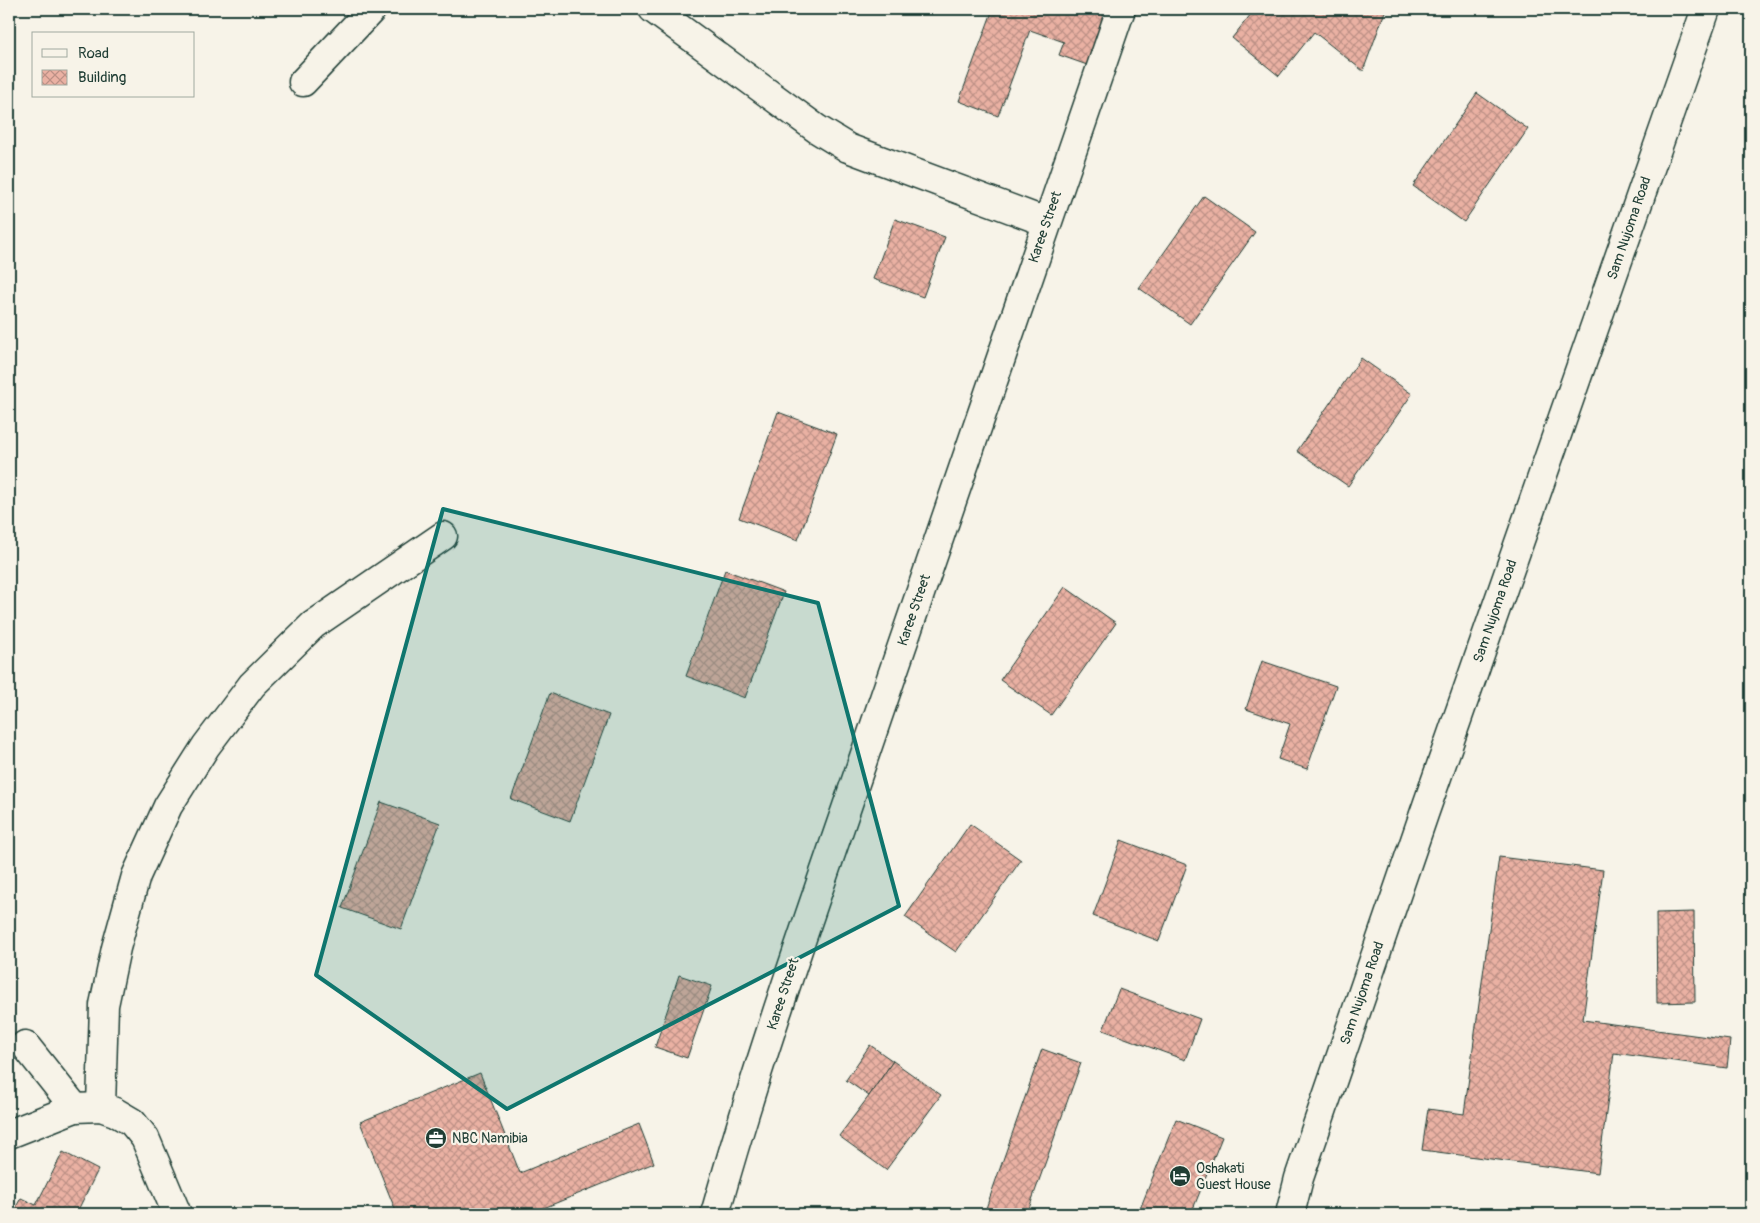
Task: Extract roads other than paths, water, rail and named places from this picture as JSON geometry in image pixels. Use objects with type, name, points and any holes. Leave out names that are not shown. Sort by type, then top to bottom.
[{"type":"street","points":[[303,82],[372,9]]},
{"type":"street","points":[[653,9],[823,134],[848,148],[1046,222]]},
{"type":"street","name":"Karee Street","points":[[715,1214],[728,1166],[780,1004],[1046,222],[1121,9]]},
{"type":"street","name":"Sam Nujoma Road","points":[[1290,1214],[1299,1178],[1420,823],[1706,9]]},
{"type":"street","points":[[88,1107],[104,1005],[116,948],[136,876],[168,806],[206,746],[252,685],[266,671],[313,625],[443,536]]},
{"type":"street","points":[[25,1045],[88,1107]]},
{"type":"street","points":[[9,1134],[88,1107],[116,1112],[132,1122],[145,1138],[177,1214]]},
{"type":"place","name":"NBC Namibia","points":[[436,1138]]},
{"type":"place","name":"Oshakati Guest House","points":[[1180,1176]]}]
